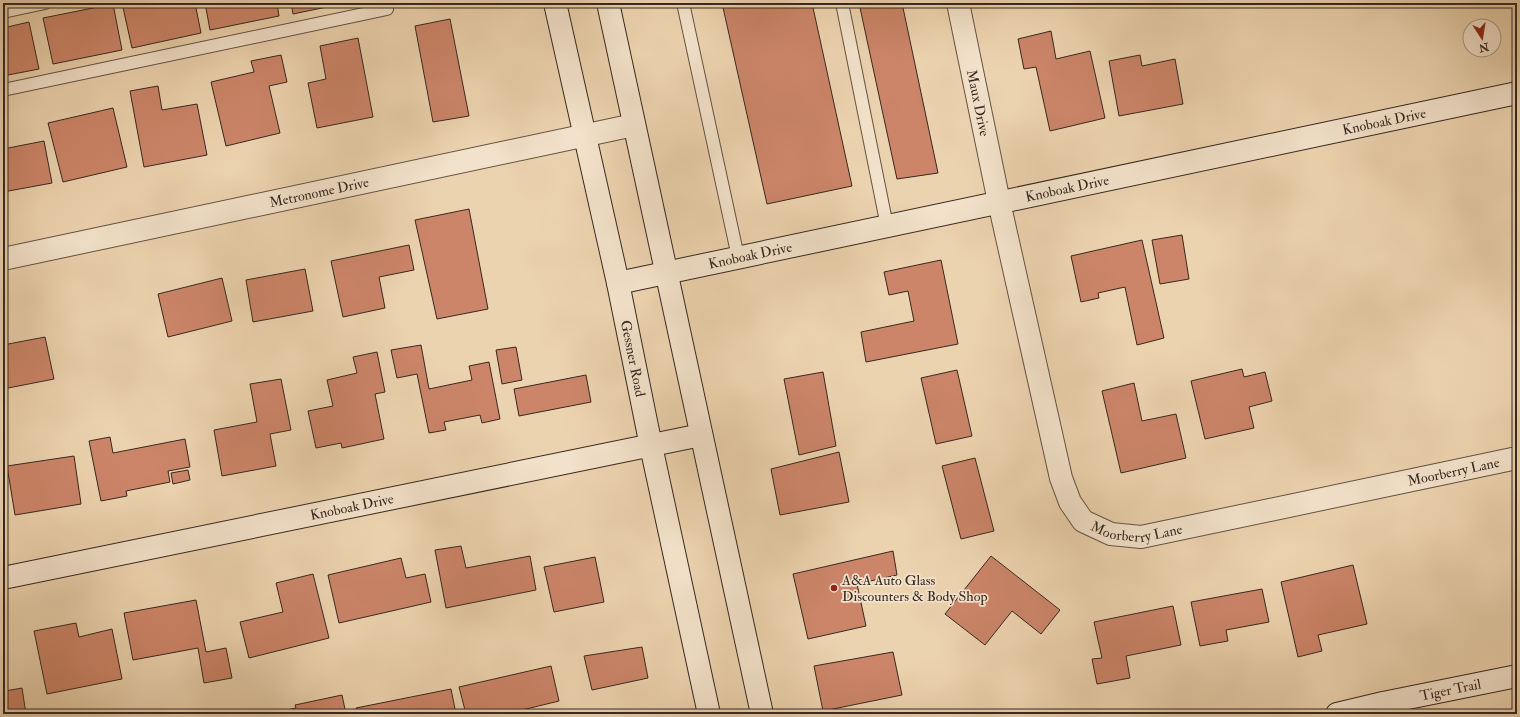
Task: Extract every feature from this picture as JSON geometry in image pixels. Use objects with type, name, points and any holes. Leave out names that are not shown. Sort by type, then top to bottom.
[{"type":"street","name":"Gessner Road","points":[[555,3],[618,283],[651,446],[709,714]]},
{"type":"street","points":[[608,3],[762,714]]},
{"type":"street","name":"Maux Drive","points":[[958,3],[1000,202]]},
{"type":"street","name":"Knoboak Drive","points":[[618,283],[1517,93]]},
{"type":"street","name":"Metronome Drive","points":[[3,260],[585,137],[634,125]]},
{"type":"street","name":"Moorberry Lane","points":[[1000,202],[1064,484],[1070,502],[1083,520],[1111,534],[1141,537],[1517,458]]},
{"type":"street","name":"Knoboak Drive","points":[[3,578],[701,435]]},
{"type":"street","name":"Tiger Trail","points":[[1337,714],[1383,703],[1517,676]]},
{"type":"lane","points":[[3,12],[45,3]]},
{"type":"lane","points":[[3,90],[387,9],[385,3]]},
{"type":"lane","points":[[683,3],[738,257]]},
{"type":"lane","points":[[842,3],[887,226]]},
{"type":"building","points":[[122,3],[195,3],[201,33],[132,48]]},
{"type":"building","points":[[205,3],[277,3],[279,16],[210,30]]},
{"type":"building","points":[[291,3],[346,3],[293,14]]},
{"type":"building","points":[[403,3],[415,3],[404,6]]},
{"type":"building","points":[[722,3],[812,3],[852,186],[767,204]]},
{"type":"building","points":[[859,3],[902,3],[938,173],[897,179]]},
{"type":"building","points":[[113,4],[122,50],[53,64],[43,18]]},
{"type":"building","points":[[450,19],[469,116],[433,122],[415,26]]},
{"type":"building","points":[[29,22],[39,69],[3,76],[3,28]]},
{"type":"building","points":[[1051,31],[1056,59],[1090,51],[1105,118],[1050,131],[1036,67],[1024,69],[1018,39]]},
{"type":"building","points":[[358,38],[373,117],[317,128],[308,83],[326,79],[320,46]]},
{"type":"building","points":[[281,55],[287,82],[269,86],[280,133],[226,146],[211,82],[254,72],[251,61]]},
{"type":"building","points":[[1140,55],[1142,66],[1175,59],[1183,104],[1119,116],[1109,61]]},
{"type":"building","points":[[158,86],[162,110],[197,104],[207,155],[144,167],[130,91]]},
{"type":"building","points":[[113,108],[127,167],[63,182],[48,123]]},
{"type":"building","points":[[44,141],[52,183],[3,192],[3,149]]},
{"type":"building","points":[[469,209],[488,309],[437,319],[415,220]]},
{"type":"building","points":[[1182,235],[1189,279],[1160,284],[1152,240]]},
{"type":"building","points":[[1142,240],[1164,338],[1137,345],[1125,287],[1098,293],[1099,298],[1081,302],[1071,256]]},
{"type":"building","points":[[409,245],[414,270],[379,277],[385,308],[343,317],[331,261]]},
{"type":"building","points":[[941,260],[958,344],[866,362],[861,332],[914,321],[908,291],[889,295],[884,272]]},
{"type":"building","points":[[305,269],[313,311],[253,322],[246,280]]},
{"type":"building","points":[[222,278],[232,321],[168,337],[158,294]]},
{"type":"building","points":[[45,337],[54,379],[3,389],[3,345]]},
{"type":"building","points":[[421,345],[429,389],[472,380],[469,366],[489,362],[500,419],[482,423],[480,415],[444,422],[446,430],[429,433],[417,374],[397,378],[391,350]]},
{"type":"building","points":[[516,347],[522,380],[502,384],[496,350]]},
{"type":"building","points":[[377,352],[385,392],[375,394],[384,439],[342,448],[341,443],[316,448],[308,411],[333,406],[327,380],[357,373],[353,357]]},
{"type":"building","points":[[1242,369],[1244,377],[1265,372],[1272,401],[1249,407],[1254,428],[1205,439],[1191,381]]},
{"type":"building","points":[[957,370],[972,436],[936,444],[921,378]]},
{"type":"building","points":[[823,372],[836,446],[799,455],[784,379]]},
{"type":"building","points":[[586,375],[591,402],[519,416],[514,389]]},
{"type":"building","points":[[281,379],[291,430],[270,434],[276,466],[222,476],[214,430],[257,422],[250,384]]},
{"type":"building","points":[[1134,383],[1142,421],[1176,414],[1186,458],[1121,473],[1102,391]]},
{"type":"building","points":[[110,437],[113,453],[185,439],[190,467],[168,471],[170,482],[126,491],[127,496],[101,501],[89,441]]},
{"type":"building","points":[[3,442],[6,456],[3,456]]},
{"type":"building","points":[[839,452],[849,502],[780,515],[771,469]]},
{"type":"building","points":[[74,456],[81,504],[15,515],[7,466]]},
{"type":"building","points":[[975,458],[994,531],[961,539],[942,466]]},
{"type":"building","points":[[188,470],[190,480],[173,484],[171,473]]},
{"type":"building","points":[[461,546],[466,568],[530,556],[536,590],[446,608],[435,550]]},
{"type":"building","points":[[893,551],[897,575],[857,584],[866,626],[808,639],[793,574]]},
{"type":"building","points":[[991,556],[1060,610],[1041,634],[1012,611],[985,645],[945,614]]},
{"type":"building","points":[[595,557],[604,602],[554,612],[544,567]]},
{"type":"building","points":[[401,558],[406,578],[425,574],[431,602],[339,623],[328,575]]},
{"type":"building","points":[[1353,565],[1367,624],[1318,635],[1322,651],[1298,657],[1281,582]]},
{"type":"building","points":[[313,574],[329,638],[249,658],[240,622],[283,612],[276,583]]},
{"type":"building","points":[[1262,589],[1269,622],[1226,630],[1228,641],[1200,646],[1191,602]]},
{"type":"building","points":[[196,600],[206,652],[226,648],[232,678],[204,683],[198,648],[133,660],[124,613]]},
{"type":"building","points":[[1173,606],[1181,645],[1126,656],[1130,678],[1097,684],[1092,659],[1102,658],[1094,622]]},
{"type":"building","points":[[76,623],[79,637],[112,629],[122,679],[47,694],[34,631]]},
{"type":"building","points":[[642,647],[648,678],[592,690],[584,656]]},
{"type":"building","points":[[893,652],[902,695],[823,711],[814,666]]},
{"type":"building","points":[[551,666],[559,701],[522,710],[523,714],[466,714],[459,687]]},
{"type":"building","points":[[3,680],[5,691],[22,688],[26,714],[3,714]]},
{"type":"building","points":[[451,689],[456,714],[357,714],[356,708]]},
{"type":"building","points":[[342,695],[346,714],[267,714],[296,708],[295,705]]},
{"type":"place","name":"A&A Auto Glass Discounters & Body Shop","points":[[834,588]]}]
